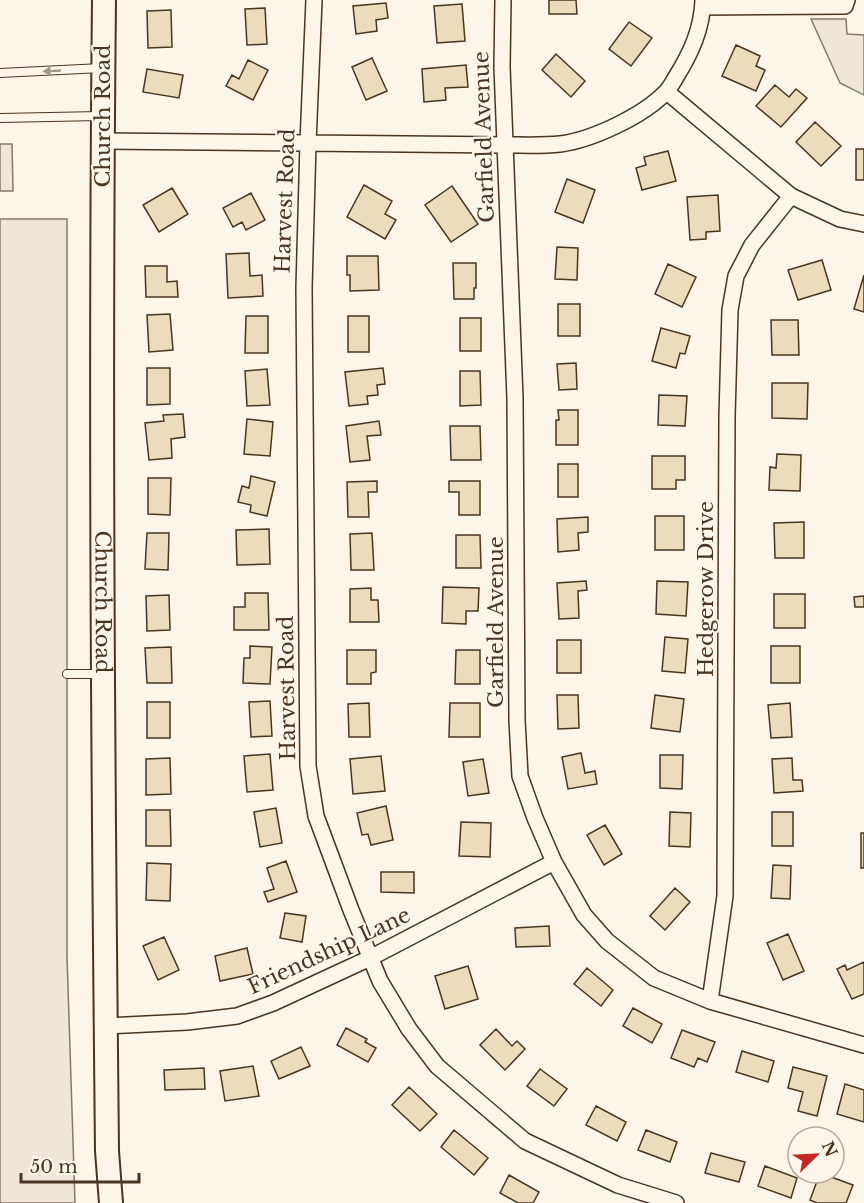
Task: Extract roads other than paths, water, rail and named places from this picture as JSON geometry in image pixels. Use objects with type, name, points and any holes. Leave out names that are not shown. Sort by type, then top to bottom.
[{"type":"main road","name":"Church Road","points":[[104,0],[103,674],[107,1151],[111,1203]]},
{"type":"street","name":"Harvest Road","points":[[314,0],[304,300],[308,765],[316,816],[380,981],[409,1029],[437,1066],[525,1141],[618,1185],[676,1203]]},
{"type":"street","name":"Garfield Avenue","points":[[503,0],[502,67],[515,398],[517,720],[520,776],[554,862],[584,915],[607,941],[654,978],[710,1001],[864,1045]]},
{"type":"street","points":[[103,141],[561,144],[616,127],[667,92],[687,59],[697,35],[703,4],[845,6],[847,0]]},
{"type":"street","points":[[667,92],[791,196],[840,219],[864,224]]},
{"type":"street","name":"Hedgerow Drive","points":[[710,1001],[725,896],[727,417],[730,310],[736,276],[752,245],[791,196]]},
{"type":"street","name":"Friendship Lane","points":[[106,1026],[187,1022],[237,1016],[273,1004],[370,958],[554,862]]},
{"type":"lane","points":[[0,73],[104,68]]},
{"type":"lane","points":[[0,118],[103,116]]},
{"type":"lane","points":[[67,674],[103,674]]}]
